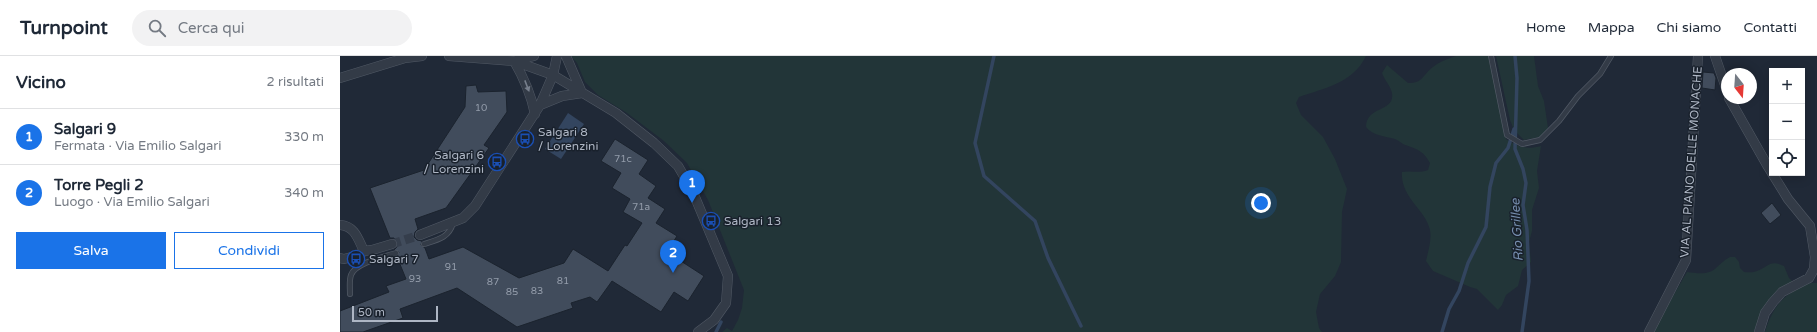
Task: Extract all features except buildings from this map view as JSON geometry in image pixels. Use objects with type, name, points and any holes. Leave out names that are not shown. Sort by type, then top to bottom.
[{"type":"street","points":[[340,78],[404,57],[422,56]]},
{"type":"street","points":[[449,56],[514,62],[553,75],[616,113],[654,143],[678,166],[692,190],[728,276],[726,303],[714,320],[698,332]]},
{"type":"street","points":[[514,62],[534,56]]},
{"type":"street","points":[[420,234],[463,218],[475,206],[540,105],[553,75],[557,56]]},
{"type":"street","points":[[566,56],[582,93]]},
{"type":"street","name":"VIA AL PIANO DELLE MONACHE","points":[[1649,332],[1686,260],[1698,56]]},
{"type":"street","points":[[1715,56],[1721,74]]},
{"type":"street","points":[[514,62],[523,76],[535,114]]},
{"type":"street","points":[[540,105],[562,96],[582,93]]},
{"type":"street","points":[[1732,104],[1788,199],[1810,226],[1815,257],[1814,269],[1809,278],[1782,292],[1765,313],[1759,332]]},
{"type":"street","points":[[340,225],[348,226],[352,229],[364,251]]},
{"type":"street","points":[[340,258],[344,259],[359,255],[364,251],[392,244]]},
{"type":"lane","points":[[1491,56],[1508,135],[1522,144],[1540,140],[1559,121],[1578,96],[1600,74],[1611,56]]},
{"type":"lane","points":[[424,244],[443,238],[451,230],[453,223]]},
{"type":"lane","points":[[350,294],[350,279],[354,270],[363,264],[396,253]]},
{"type":"green space","points":[[571,56],[1366,56],[1354,73],[1328,87],[1299,97],[1296,103],[1301,115],[1323,137],[1335,159],[1347,189],[1342,212],[1341,262],[1335,276],[1320,294],[1316,312],[1319,328],[1322,332],[722,332],[727,328],[732,331],[738,320],[742,308],[744,290],[708,200],[687,163],[664,141],[627,113],[598,95],[585,82],[577,63]]},
{"type":"green space","points":[[1456,56],[1489,56],[1506,139],[1514,144],[1527,148],[1541,146],[1537,171],[1539,188],[1532,210],[1532,231],[1529,242],[1531,262],[1522,270],[1518,286],[1506,295],[1498,310],[1477,289],[1433,271],[1426,261],[1430,241],[1430,230],[1428,223],[1409,196],[1402,181],[1402,172],[1421,172],[1428,170],[1430,163],[1425,155],[1419,150],[1403,144],[1398,140],[1376,134],[1366,127],[1371,115],[1389,104],[1392,99],[1392,93],[1382,73],[1387,65],[1408,83],[1413,83],[1420,80],[1438,63]]},
{"type":"green space","points":[[1496,56],[1534,56],[1538,86],[1544,101],[1548,128],[1540,137],[1524,140],[1514,130],[1510,120]]},
{"type":"green space","points":[[1730,257],[1735,257],[1739,262],[1740,268],[1744,272],[1755,272],[1772,263],[1779,264],[1784,266],[1789,278],[1793,282],[1778,292],[1768,302],[1761,315],[1756,332],[1652,332],[1687,272],[1710,272]]},
{"type":"green space","points":[[1810,283],[1817,283],[1817,332],[1765,332],[1776,308],[1786,296]]},
{"type":"water","points":[[568,113],[584,124],[561,159],[545,149]]},
{"type":"waterway","points":[[994,56],[975,143],[984,176],[1035,221],[1048,258],[1081,326]]},
{"type":"waterway","name":"Rio Grillee","points":[[1515,56],[1517,78],[1515,149],[1523,169],[1526,183],[1523,205],[1527,230],[1529,281],[1522,332]]},
{"type":"waterway","points":[[1442,332],[1449,309],[1459,291],[1468,263],[1486,227],[1490,187],[1496,163],[1508,148],[1514,129]]},
{"type":"waterway","points":[[716,332],[721,322]]},
{"type":"tunnel","points":[[392,244],[420,235]]},
{"type":"place","name":"Salgari 8 / Lorenzini","points":[[525,139]]},
{"type":"place","name":"Salgari 6 / Lorenzini","points":[[497,162]]},
{"type":"place","name":"Salgari 9","points":[[692,203]]},
{"type":"place","name":"Salgari 13","points":[[711,221]]},
{"type":"place","name":"Salgari 7","points":[[356,259]]},
{"type":"place","name":"Torre Pegli 2","points":[[673,273]]}]
